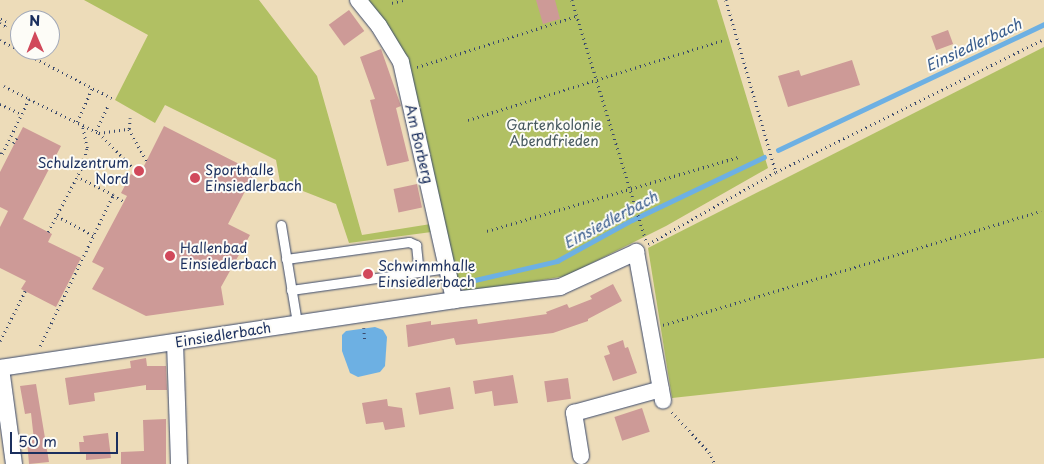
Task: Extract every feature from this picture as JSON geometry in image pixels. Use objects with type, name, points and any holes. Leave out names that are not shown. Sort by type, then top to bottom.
[{"type":"street","name":"Am Borberg","points":[[358,0],[379,26],[401,62],[454,300]]},
{"type":"street","name":"Einsiedlerbach","points":[[0,368],[454,300],[560,286],[642,248]]},
{"type":"street","points":[[581,456],[574,413],[662,395],[650,329],[642,248]]},
{"type":"street","points":[[175,342],[179,464]]},
{"type":"street","points":[[0,368],[14,464]]},
{"type":"lane","points":[[280,224],[297,323]]},
{"type":"lane","points":[[286,259],[409,242],[416,245],[419,272]]},
{"type":"lane","points":[[291,290],[447,268]]},
{"type":"path","points":[[392,3],[403,0]]},
{"type":"path","points":[[572,0],[630,189],[642,248],[776,172],[1044,39]]},
{"type":"path","points":[[726,0],[776,172]]},
{"type":"path","points":[[403,72],[578,16]]},
{"type":"path","points":[[0,40],[112,98]]},
{"type":"path","points":[[468,120],[724,40]]},
{"type":"path","points":[[4,86],[97,132],[137,172],[135,176]]},
{"type":"path","points":[[77,122],[92,88]]},
{"type":"path","points":[[0,153],[2,154],[29,99]]},
{"type":"path","points":[[0,104],[22,114]]},
{"type":"path","points":[[97,132],[108,105]]},
{"type":"path","points":[[130,118],[129,129],[146,162]]},
{"type":"path","points":[[48,232],[77,176],[87,148],[82,125]]},
{"type":"path","points":[[97,132],[129,129]]},
{"type":"path","points":[[13,143],[17,138]]},
{"type":"path","points":[[487,232],[738,157]]},
{"type":"path","points":[[77,176],[124,202]]},
{"type":"path","points":[[48,349],[38,351],[113,196]]},
{"type":"path","points":[[650,329],[1041,211]]},
{"type":"path","points":[[57,216],[93,235]]},
{"type":"path","points":[[0,341],[25,291]]},
{"type":"path","points":[[662,395],[709,452],[715,464]]},
{"type":"green space","name":"Gartenkolonie Abendfrieden","points":[[84,0],[259,0],[317,76],[362,235],[437,223],[401,62],[358,0],[717,0],[768,168],[666,226],[566,276],[466,293],[447,268],[439,231],[349,243],[336,204],[280,182],[276,160],[165,105],[155,123],[115,100],[148,35]]},
{"type":"green space","points":[[1044,47],[1044,358],[672,398],[648,248]]},
{"type":"water","points":[[375,327],[383,330],[387,337],[385,366],[380,372],[358,377],[350,373],[342,351],[342,335],[346,331]]},
{"type":"building","points":[[536,0],[555,0],[560,19],[543,24]]},
{"type":"building","points":[[349,10],[364,31],[344,46],[329,25]]},
{"type":"building","points":[[948,30],[953,44],[936,50],[931,36]]},
{"type":"building","points":[[381,49],[401,106],[396,108],[409,161],[387,166],[370,100],[375,99],[360,57]]},
{"type":"building","points":[[852,60],[860,85],[788,107],[778,76],[799,70],[801,76]]},
{"type":"building","name":"Hallenbad Einsiedlerbach","points":[[164,126],[255,172],[228,224],[250,235],[221,287],[224,305],[146,316],[92,289],[104,268],[92,262],[127,196],[121,193],[131,174],[138,178]]},
{"type":"building","points":[[23,127],[61,146],[23,219],[52,234],[48,242],[81,258],[56,307],[21,289],[26,281],[0,268],[0,227],[8,211],[0,207],[0,172]]},
{"type":"building","points":[[417,184],[422,207],[399,212],[394,189]]},
{"type":"building","points":[[613,284],[622,301],[588,319],[588,321],[553,333],[456,345],[454,338],[408,347],[406,325],[431,321],[431,325],[477,319],[478,324],[547,314],[546,312],[567,304],[569,308],[592,299],[590,296]]},
{"type":"building","points":[[623,340],[625,348],[628,347],[637,373],[613,381],[604,356],[610,354],[607,346]]},
{"type":"building","points":[[146,358],[147,366],[166,366],[167,390],[146,390],[146,385],[94,393],[95,401],[69,405],[65,378],[131,368],[130,361]]},
{"type":"building","points":[[513,375],[518,403],[494,406],[492,391],[475,394],[473,381]]},
{"type":"building","points":[[568,378],[571,399],[547,402],[544,381]]},
{"type":"building","points":[[36,384],[49,462],[29,464],[27,440],[34,440],[31,413],[25,414],[20,386]]},
{"type":"building","points":[[450,387],[454,409],[419,415],[416,393]]},
{"type":"building","points":[[387,399],[388,406],[402,408],[405,427],[385,430],[383,422],[366,424],[362,403]]},
{"type":"building","points":[[642,408],[650,432],[622,441],[614,417]]},
{"type":"building","points":[[166,419],[166,464],[121,464],[121,452],[144,451],[143,420]]},
{"type":"building","points":[[108,433],[111,458],[86,460],[86,453],[80,453],[79,442],[84,442],[83,436]]},
{"type":"waterway","name":"Einsiedlerbach","points":[[778,150],[1044,24]]},
{"type":"waterway","name":"Einsiedlerbach","points":[[462,283],[557,261],[632,220],[764,157]]},
{"type":"place","name":"Schulzentrum Nord","points":[[139,171]]},
{"type":"place","name":"Sporthalle Einsiedlerbach","points":[[195,178]]},
{"type":"place","name":"Hallenbad Einsiedlerbach","points":[[170,256]]},
{"type":"place","name":"Schwimmhalle Einsiedlerbach","points":[[368,274]]}]
